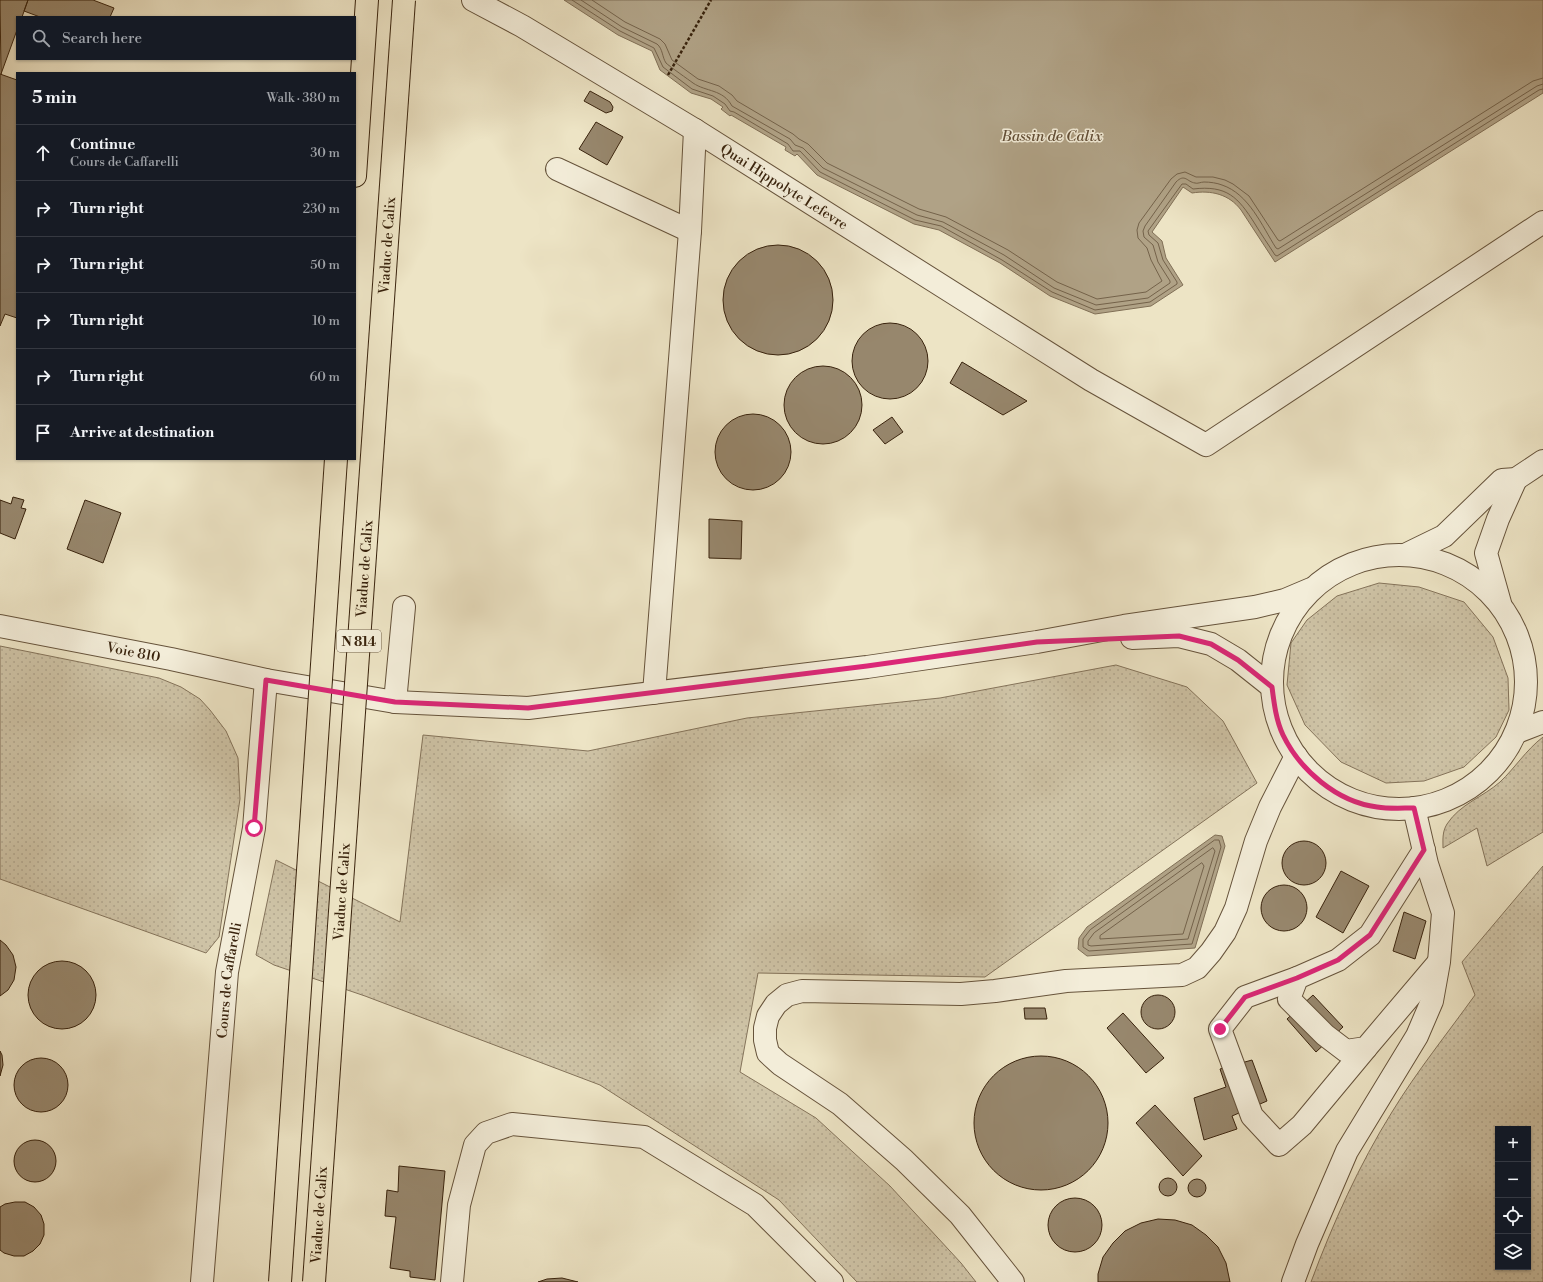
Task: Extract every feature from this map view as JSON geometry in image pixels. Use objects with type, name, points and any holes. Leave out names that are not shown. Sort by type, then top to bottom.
[{"type":"highway","points":[[356,161],[367,0]]},
{"type":"highway","name":"Viaduc de Calix","points":[[314,1282],[404,0]]},
{"type":"highway","name":"N 814","points":[[280,1282],[336,460]]},
{"type":"street","name":"Quai Hippolyte Lefevre","points":[[473,0],[522,26],[695,130],[1091,380],[1206,445],[1543,222]]},
{"type":"street","points":[[654,693],[690,230],[695,130]]},
{"type":"street","points":[[557,169],[690,230]]},
{"type":"street","points":[[1407,554],[1444,536],[1502,480],[1530,470]]},
{"type":"street","points":[[1500,602],[1473,578],[1442,561],[1407,554],[1381,555],[1355,562],[1332,573],[1311,590],[1294,610],[1281,634],[1273,660],[1272,687],[1275,711],[1283,734],[1296,756],[1312,774],[1331,789],[1353,800],[1376,807],[1414,808],[1449,800],[1471,788],[1493,768],[1505,754],[1517,732],[1525,705],[1527,677],[1523,650],[1509,617],[1500,602],[1486,553],[1498,519],[1530,470]]},
{"type":"street","points":[[1037,642],[1124,626],[1254,607],[1285,600],[1311,590]]},
{"type":"street","points":[[395,702],[404,607]]},
{"type":"street","name":"Voie 810","points":[[0,626],[171,659],[266,680],[395,702],[528,708],[867,666],[1037,642]]},
{"type":"street","points":[[1037,642],[1179,636],[1211,644],[1238,660],[1272,687]]},
{"type":"street","points":[[1523,650],[1543,659]]},
{"type":"street","name":"Cours de Caffarelli","points":[[202,1282],[227,972],[254,828],[266,680]]},
{"type":"street","points":[[1517,732],[1543,722]]},
{"type":"street","points":[[1013,1282],[960,1215],[904,1160],[840,1104],[780,1064],[768,1053],[765,1040],[765,1028],[768,1016],[776,1004],[787,995],[802,991],[961,994],[1066,981],[1182,975],[1197,968],[1211,952],[1225,932],[1236,908],[1256,841],[1270,807],[1296,756]]},
{"type":"street","points":[[1293,1282],[1306,1244],[1347,1151],[1417,1036],[1432,1001],[1439,962],[1443,913],[1424,850],[1414,808]]},
{"type":"street","points":[[1424,850],[1370,935],[1338,960],[1297,978],[1245,997],[1220,1029],[1252,1116],[1279,1145],[1302,1125],[1439,962]]},
{"type":"street","points":[[1297,978],[1290,999],[1304,1014],[1346,1051],[1366,1048]]},
{"type":"street","points":[[452,1282],[459,1205],[475,1145],[486,1133],[512,1124],[644,1137],[755,1205],[832,1282]]},
{"type":"path","points":[[668,75],[711,0]]},
{"type":"shaded area","points":[[1379,583],[1419,587],[1464,602],[1493,637],[1508,678],[1509,710],[1496,737],[1464,767],[1424,781],[1386,783],[1341,762],[1305,725],[1287,685],[1291,643],[1307,620],[1337,596]]},
{"type":"shaded area","points":[[0,646],[159,678],[181,687],[200,699],[226,731],[238,758],[240,799],[219,937],[206,953],[0,879]]},
{"type":"shaded area","points":[[1116,665],[1187,687],[1223,721],[1257,783],[985,977],[758,973],[740,1072],[816,1118],[890,1186],[961,1263],[976,1282],[857,1282],[779,1200],[600,1085],[365,996],[274,965],[256,955],[276,860],[400,922],[423,735],[588,751],[747,718],[940,698]]},
{"type":"shaded area","points":[[1543,737],[1543,832],[1487,866],[1477,828],[1443,848],[1444,830],[1452,817],[1458,811],[1500,782]]},
{"type":"shaded area","points":[[1543,866],[1543,1282],[1311,1282],[1347,1195],[1380,1132],[1432,1053],[1475,995],[1462,962]]},
{"type":"water","name":"Bassin de Calix","points":[[564,0],[1543,0],[1543,93],[1275,262],[1241,210],[1231,200],[1219,194],[1206,192],[1192,193],[1183,187],[1152,232],[1162,241],[1166,258],[1183,285],[1151,306],[1095,314],[1050,296],[1000,263],[939,230],[914,224],[817,175],[797,154],[795,156],[785,150],[786,147],[731,115],[730,116],[721,109],[723,107],[711,99],[691,93],[660,70],[652,51],[618,35]]},
{"type":"water","points":[[1215,835],[1222,836],[1225,846],[1195,948],[1087,956],[1078,949],[1079,938],[1087,927]]},
{"type":"building","points":[[0,0],[28,0],[22,16],[16,16],[16,33],[1,74]]},
{"type":"building","points":[[28,0],[93,0],[114,8],[110,16],[37,16],[24,11]]},
{"type":"building","points":[[0,74],[16,80],[16,318],[5,314],[0,326]]},
{"type":"building","points":[[590,91],[610,102],[613,107],[612,111],[606,113],[584,101]]},
{"type":"building","points":[[596,122],[623,137],[607,165],[579,149]]},
{"type":"building","points":[[778,245],[799,250],[817,261],[828,279],[833,300],[828,321],[817,339],[799,350],[778,355],[757,350],[739,339],[728,321],[723,300],[728,279],[739,261],[757,250]]},
{"type":"building","points":[[890,323],[905,326],[917,334],[925,346],[928,361],[925,376],[917,388],[905,396],[890,399],[875,396],[863,388],[855,376],[852,361],[855,346],[863,334],[875,326]]},
{"type":"building","points":[[962,362],[1027,401],[1003,415],[950,383]]},
{"type":"building","points":[[823,366],[838,369],[851,377],[859,390],[862,405],[859,420],[851,433],[838,441],[823,444],[808,441],[795,433],[787,420],[784,405],[787,390],[795,377],[808,369]]},
{"type":"building","points":[[745,414],[761,414],[774,420],[785,431],[791,444],[789,467],[774,484],[761,490],[745,490],[732,484],[717,467],[715,460],[715,444],[721,431],[738,416]]},
{"type":"building","points":[[892,417],[903,432],[885,444],[873,430]]},
{"type":"building","points":[[13,497],[24,500],[21,508],[26,509],[15,539],[0,533],[0,500],[11,504]]},
{"type":"building","points":[[85,500],[121,513],[103,563],[67,549]]},
{"type":"building","points":[[709,519],[742,521],[741,559],[709,558]]},
{"type":"building","points":[[1304,841],[1316,845],[1322,851],[1326,863],[1322,875],[1316,881],[1304,885],[1292,881],[1286,875],[1282,863],[1286,851],[1292,845]]},
{"type":"building","points":[[1341,871],[1369,886],[1343,933],[1316,917]]},
{"type":"building","points":[[1284,885],[1297,889],[1303,895],[1307,908],[1303,921],[1297,927],[1284,931],[1271,927],[1265,921],[1261,908],[1265,895],[1271,889]]},
{"type":"building","points":[[1404,912],[1426,921],[1415,959],[1393,951]]},
{"type":"building","points":[[0,940],[6,945],[13,955],[16,967],[14,980],[8,990],[0,996]]},
{"type":"building","points":[[62,961],[75,964],[86,971],[93,982],[96,995],[93,1008],[86,1019],[75,1026],[62,1029],[49,1026],[38,1019],[31,1008],[28,995],[31,982],[38,971],[49,964]]},
{"type":"building","points":[[1155,995],[1161,995],[1170,1000],[1174,1006],[1174,1018],[1170,1024],[1161,1029],[1155,1029],[1146,1024],[1141,1015],[1141,1009],[1146,1000]]},
{"type":"building","points":[[1313,995],[1343,1027],[1316,1052],[1287,1019]]},
{"type":"building","points":[[1024,1008],[1045,1008],[1047,1019],[1025,1019]]},
{"type":"building","points":[[1123,1013],[1164,1058],[1146,1073],[1107,1028]]},
{"type":"building","points":[[0,1051],[3,1065],[0,1076]]},
{"type":"building","points":[[1041,1056],[1066,1061],[1088,1076],[1103,1098],[1108,1123],[1103,1148],[1088,1170],[1066,1185],[1041,1190],[1016,1185],[994,1170],[979,1148],[974,1123],[979,1098],[994,1076],[1016,1061]]},
{"type":"building","points":[[36,1058],[46,1058],[56,1062],[64,1070],[68,1080],[68,1090],[64,1100],[56,1108],[46,1112],[36,1112],[26,1108],[18,1100],[14,1090],[14,1080],[18,1070],[26,1062]]},
{"type":"building","points":[[1252,1060],[1267,1101],[1232,1116],[1237,1129],[1204,1140],[1194,1098],[1226,1087],[1220,1069]]},
{"type":"building","points":[[1155,1105],[1202,1156],[1183,1176],[1136,1123]]},
{"type":"building","points":[[35,1140],[50,1146],[56,1161],[50,1176],[35,1182],[20,1176],[14,1161],[20,1146]]},
{"type":"building","points":[[399,1166],[445,1171],[435,1280],[410,1277],[410,1271],[390,1268],[396,1217],[385,1216],[387,1190],[398,1192]]},
{"type":"building","points":[[1164,1178],[1172,1178],[1177,1183],[1175,1194],[1172,1196],[1164,1196],[1159,1191],[1159,1183]]},
{"type":"building","points":[[1197,1179],[1203,1182],[1206,1188],[1203,1194],[1197,1197],[1191,1194],[1188,1188],[1191,1182]]},
{"type":"building","points":[[1070,1198],[1080,1198],[1090,1202],[1098,1210],[1102,1220],[1102,1230],[1098,1240],[1090,1248],[1080,1252],[1070,1252],[1060,1248],[1052,1240],[1048,1230],[1048,1220],[1052,1210],[1060,1202]]},
{"type":"building","points":[[25,1202],[34,1207],[41,1215],[44,1224],[44,1235],[40,1244],[33,1251],[24,1256],[14,1256],[0,1250],[0,1207],[5,1204]]},
{"type":"building","points":[[1158,1219],[1175,1220],[1192,1225],[1206,1235],[1218,1247],[1226,1263],[1230,1282],[1098,1282],[1098,1274],[1103,1257],[1113,1243],[1125,1231],[1141,1223]]},
{"type":"building","points":[[562,1278],[578,1282],[538,1282],[547,1279]]},
{"type":"route","points":[[254,828],[266,680],[395,702],[528,708],[867,666],[1037,642],[1179,636],[1211,644],[1238,660],[1272,687],[1275,711],[1283,734],[1296,756],[1312,774],[1331,789],[1353,800],[1376,807],[1414,808],[1424,850],[1370,935],[1338,960],[1297,978],[1245,997],[1220,1029]]}]
